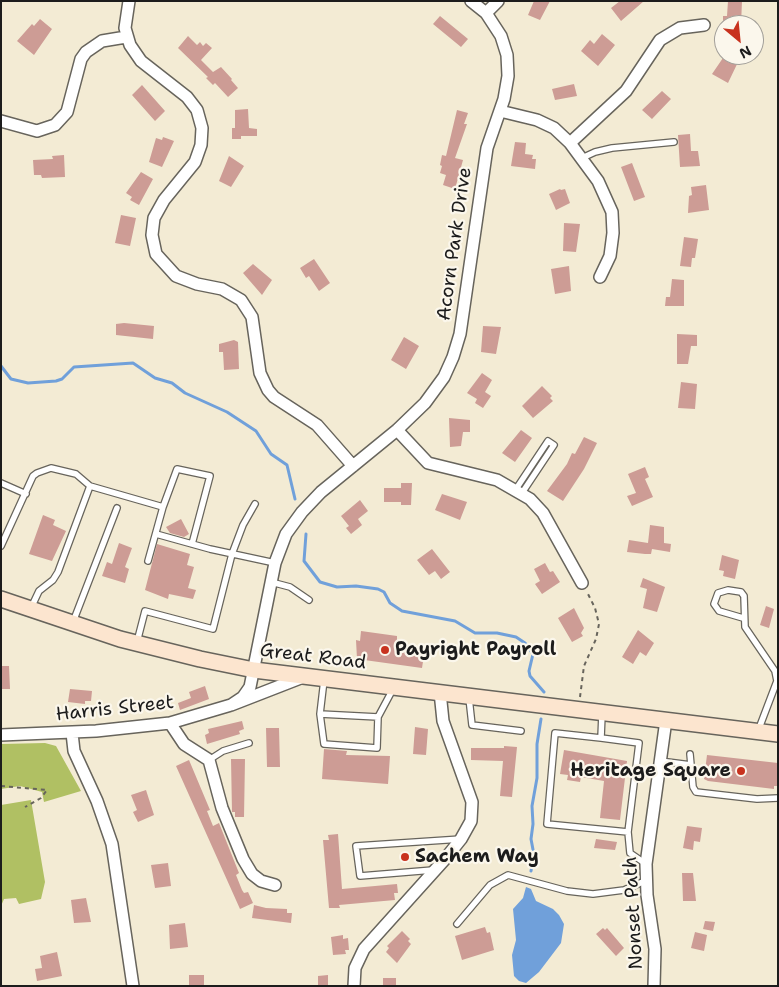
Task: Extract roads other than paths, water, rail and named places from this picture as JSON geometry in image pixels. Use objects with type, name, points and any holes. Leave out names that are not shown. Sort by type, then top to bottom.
[{"type":"main road","name":"Great Road","points":[[1,599],[136,644],[254,670],[778,734]]},
{"type":"street","points":[[129,1],[125,19],[126,37],[141,61],[181,91],[192,103],[200,118],[202,128],[201,145],[196,162],[164,200],[154,218],[152,235],[156,254],[176,276],[222,289],[241,300],[252,317],[260,373],[268,390],[274,397],[317,425],[353,466]]},
{"type":"street","name":"Acorn Park Drive","points":[[254,670],[275,563],[286,534],[302,512],[397,430],[433,394],[444,376],[458,345],[487,148],[507,88],[507,54],[501,36],[486,13],[471,1]]},
{"type":"street","points":[[486,13],[498,1]]},
{"type":"street","points":[[570,143],[626,91],[660,40],[680,28],[704,25]]},
{"type":"street","points":[[1,121],[37,131],[55,125],[67,112],[81,60],[86,52],[102,41],[126,37]]},
{"type":"street","points":[[500,111],[546,123],[570,143],[604,192],[612,218],[612,246],[600,277]]},
{"type":"street","points":[[397,430],[428,463],[497,480],[519,491],[543,513],[582,583]]},
{"type":"street","points":[[231,706],[247,692],[254,670]]},
{"type":"street","name":"Harris Street","points":[[1,735],[72,733],[170,723],[231,706],[303,677]]},
{"type":"street","points":[[354,986],[356,968],[364,949],[435,870],[461,839],[471,822],[472,802],[443,720],[440,692]]},
{"type":"street","name":"Nonset Path","points":[[654,986],[655,949],[645,881],[666,720]]},
{"type":"street","points":[[170,723],[184,744],[209,760],[222,808],[243,859],[252,874],[261,881],[275,885]]},
{"type":"street","points":[[72,733],[74,752],[97,801],[112,844],[133,986]]},
{"type":"lane","points":[[582,158],[595,152],[612,148],[674,142]]},
{"type":"lane","points":[[548,441],[554,445],[519,491],[548,441]]},
{"type":"lane","points":[[1,546],[34,476],[46,469],[60,469],[76,474],[90,486],[163,507]]},
{"type":"lane","points":[[148,560],[163,507],[177,469],[210,476],[192,544]]},
{"type":"lane","points":[[1,483],[26,494]]},
{"type":"lane","points":[[31,610],[39,591],[53,580],[58,572],[90,486]]},
{"type":"lane","points":[[136,644],[145,611],[213,629],[232,554],[243,525],[256,504]]},
{"type":"lane","points":[[72,624],[117,508]]},
{"type":"lane","points":[[156,534],[275,563]]},
{"type":"lane","points":[[271,582],[290,587],[309,600]]},
{"type":"lane","points":[[743,618],[720,611],[714,604],[718,593],[728,590],[741,592],[744,596],[743,618],[749,634],[773,666],[777,678],[758,731]]},
{"type":"lane","points":[[324,679],[320,714],[324,744],[377,748],[378,717],[394,687]]},
{"type":"lane","points":[[469,696],[472,724],[521,731]]},
{"type":"lane","points":[[601,738],[602,712]]},
{"type":"lane","points":[[320,714],[378,717]]},
{"type":"lane","points":[[628,832],[547,824],[556,733],[639,743],[628,832],[630,853],[646,864]]},
{"type":"lane","points":[[209,760],[223,751],[249,743]]},
{"type":"lane","points":[[690,754],[692,787],[696,792],[757,799],[778,798]]},
{"type":"lane","points":[[660,761],[691,765]]},
{"type":"lane","points":[[435,870],[360,876],[356,846],[461,839]]},
{"type":"lane","points":[[457,924],[490,885],[508,875],[581,894],[614,893],[645,881]]},
{"type":"water","points":[[526,887],[531,889],[536,901],[553,909],[564,924],[561,943],[539,972],[526,983],[519,981],[514,976],[512,955],[516,940],[513,909],[523,898]]},
{"type":"waterway","points":[[1,366],[11,379],[28,383],[62,379],[74,367],[133,363],[155,378],[172,383],[185,393],[227,412],[256,431],[271,454],[287,465],[295,499]]},
{"type":"waterway","points":[[306,534],[304,561],[320,582],[337,587],[356,586],[378,589],[384,592],[390,603],[402,611],[455,621],[475,633],[497,633],[516,637],[525,643],[533,654],[529,671],[530,676],[544,692]]},
{"type":"waterway","points":[[531,871],[534,855],[531,839],[533,824],[532,806],[537,778],[537,744],[541,719]]},
{"type":"place","name":"Payright Payroll","points":[[385,650]]},
{"type":"place","name":"Heritage Square","points":[[741,771]]},
{"type":"place","name":"Sachem Way","points":[[405,857]]}]
